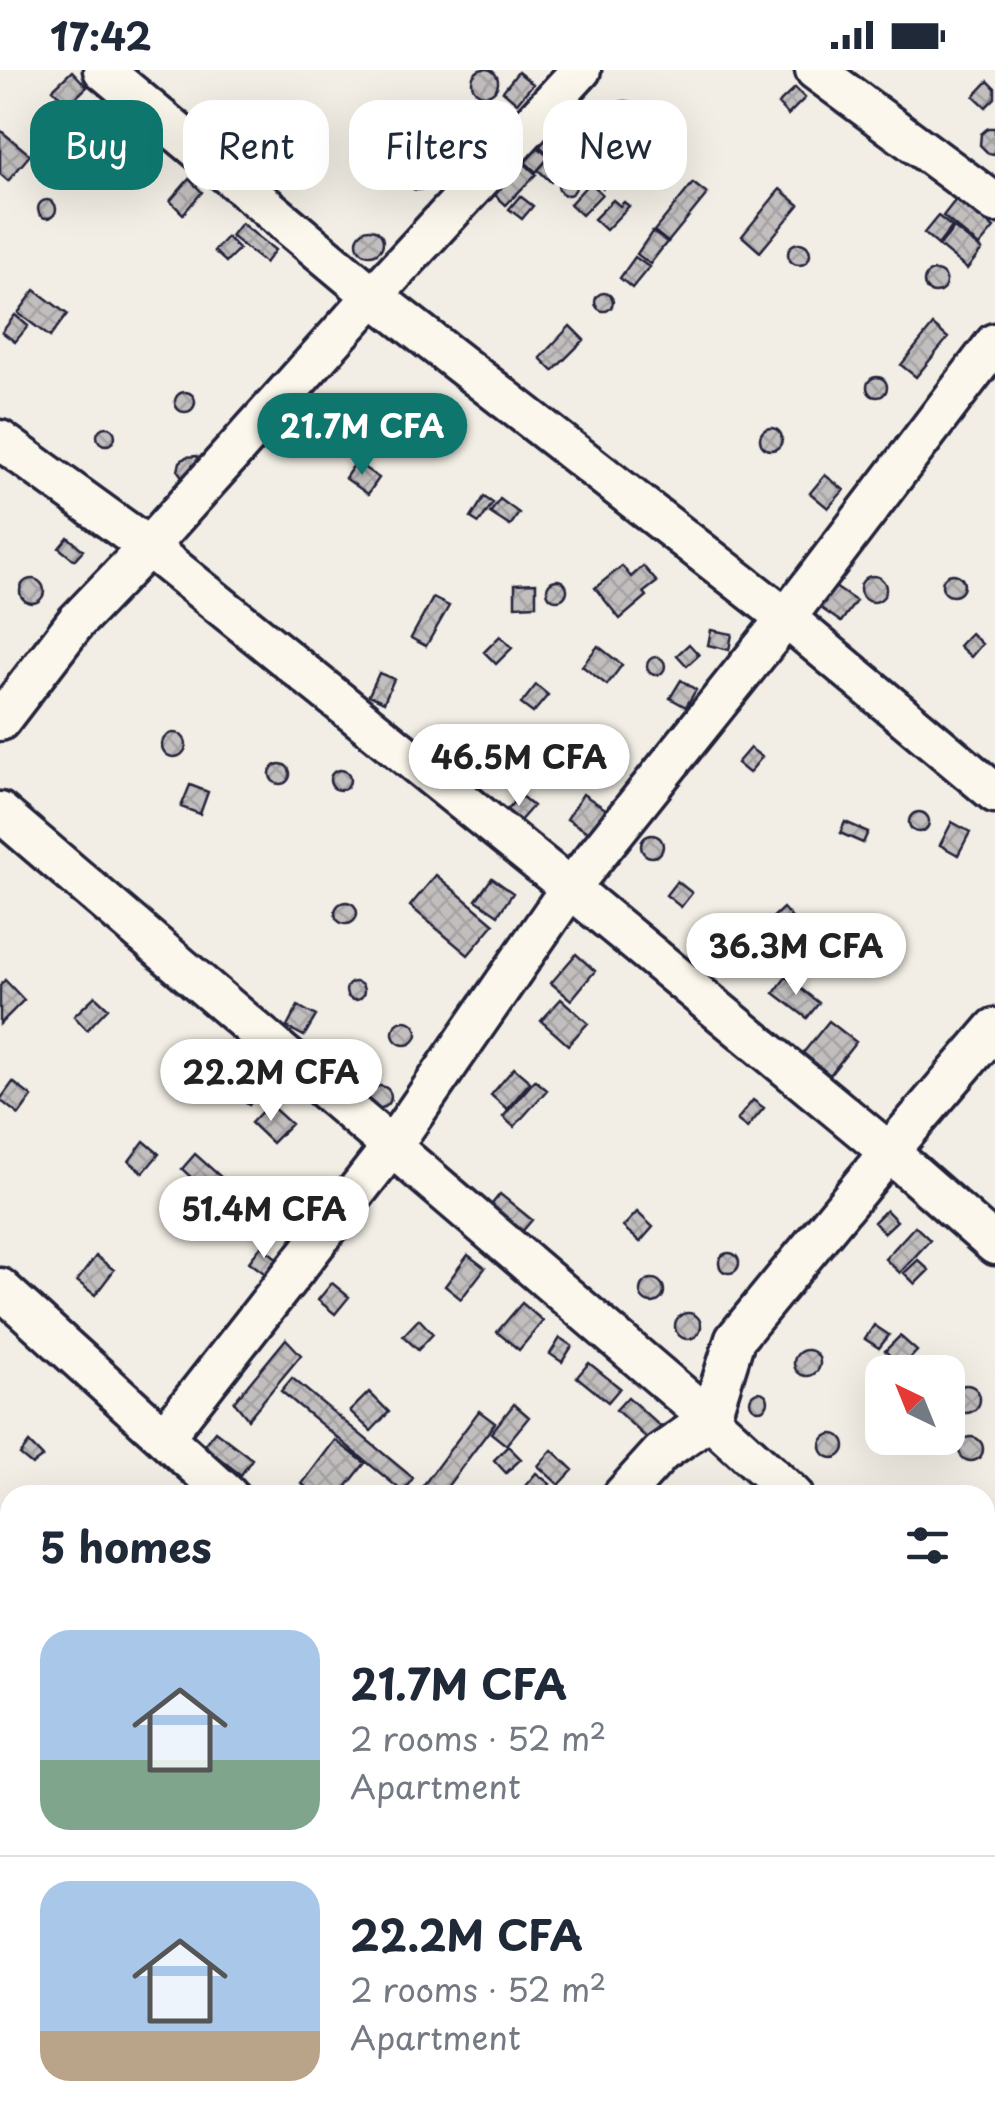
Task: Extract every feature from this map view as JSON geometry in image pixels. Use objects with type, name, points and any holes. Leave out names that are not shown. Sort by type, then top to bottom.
[{"type":"street","points":[[104,70],[374,296],[786,618],[995,793]]},
{"type":"street","points":[[0,720],[76,622],[581,70]]},
{"type":"street","points":[[815,70],[995,203]]},
{"type":"street","points":[[164,1437],[392,1146],[570,888],[786,618],[995,343]]},
{"type":"street","points":[[0,440],[148,547],[570,888],[889,1152],[995,1246]]},
{"type":"street","points":[[0,812],[710,1418],[783,1485]]},
{"type":"street","points":[[632,1485],[661,1453],[710,1418],[735,1339],[995,1028]]},
{"type":"street","points":[[0,1288],[217,1485]]},
{"type":"building","points":[[485,69],[494,73],[498,82],[494,91],[485,95],[476,91],[472,82],[476,73]]},
{"type":"building","points":[[72,71],[87,87],[73,100],[63,100],[53,89]]},
{"type":"building","points":[[518,72],[533,84],[520,100],[503,91]]},
{"type":"building","points":[[988,81],[995,88],[995,98],[986,107],[974,96]]},
{"type":"building","points":[[795,88],[805,98],[788,115],[778,104]]},
{"type":"building","points":[[995,128],[995,154],[980,145],[981,134]]},
{"type":"building","points":[[0,130],[30,155],[8,181],[0,174]]},
{"type":"building","points":[[538,147],[543,152],[543,164],[536,172],[525,162]]},
{"type":"building","points":[[523,164],[536,174],[523,187]]},
{"type":"building","points":[[693,183],[707,194],[668,242],[654,231]]},
{"type":"building","points":[[183,186],[183,190],[202,192],[183,214],[170,201]]},
{"type":"building","points":[[780,189],[799,205],[760,252],[742,236]]},
{"type":"building","points":[[498,190],[521,190],[506,205],[494,194]]},
{"type":"building","points":[[583,190],[598,190],[602,194],[582,215],[570,204]]},
{"type":"building","points":[[520,196],[533,206],[522,219],[509,209]]},
{"type":"building","points":[[957,198],[994,228],[979,246],[943,216]]},
{"type":"building","points":[[47,200],[56,209],[47,218],[38,209]]},
{"type":"building","points":[[613,200],[620,206],[624,202],[629,206],[606,230],[594,219]]},
{"type":"building","points":[[938,216],[952,227],[938,245],[924,233]]},
{"type":"building","points":[[241,223],[275,250],[265,263],[231,236]]},
{"type":"building","points":[[954,228],[982,250],[967,269],[939,246]]},
{"type":"building","points":[[370,229],[379,233],[383,242],[379,251],[370,255],[361,251],[357,242],[361,233]]},
{"type":"building","points":[[652,232],[667,242],[650,264],[637,254]]},
{"type":"building","points":[[227,237],[239,249],[226,262],[214,251]]},
{"type":"building","points":[[799,243],[807,246],[807,262],[799,265],[791,262],[788,254],[791,246]]},
{"type":"building","points":[[635,257],[649,267],[632,288],[620,278]]},
{"type":"building","points":[[935,271],[943,274],[943,290],[935,293],[927,290],[924,282],[927,274]]},
{"type":"building","points":[[35,290],[67,314],[50,337],[18,313]]},
{"type":"building","points":[[604,293],[613,302],[604,311],[595,302]]},
{"type":"building","points":[[15,315],[28,326],[15,342],[2,332]]},
{"type":"building","points":[[933,325],[948,338],[916,377],[901,365]]},
{"type":"building","points":[[570,326],[584,340],[553,371],[540,358]]},
{"type":"building","points":[[877,377],[887,387],[877,397],[867,387]]},
{"type":"building","points":[[185,392],[195,402],[185,412],[175,402]]},
{"type":"building","points":[[106,427],[115,436],[106,445],[97,436]]},
{"type":"building","points":[[771,428],[779,431],[779,447],[771,450],[763,447],[760,439],[763,431]]},
{"type":"building","points":[[196,456],[203,461],[185,481],[178,471],[180,462]]},
{"type":"building","points":[[356,462],[379,478],[368,494],[345,478]]},
{"type":"building","points":[[825,475],[844,490],[828,508],[810,493]]},
{"type":"building","points":[[484,497],[493,503],[479,523],[471,518]]},
{"type":"building","points":[[500,499],[519,513],[510,526],[490,513]]},
{"type":"building","points":[[68,537],[83,550],[74,560],[59,548]]},
{"type":"building","points":[[622,566],[631,577],[643,566],[657,582],[620,619],[595,588]]},
{"type":"building","points":[[949,574],[957,574],[964,585],[957,596],[949,596],[942,589],[942,581]]},
{"type":"building","points":[[873,576],[882,580],[886,589],[882,598],[873,602],[864,598],[860,589],[864,580]]},
{"type":"building","points":[[32,579],[41,582],[41,600],[32,603],[23,600],[20,591],[23,582]]},
{"type":"building","points":[[557,580],[567,590],[557,600],[547,590]]},
{"type":"building","points":[[536,583],[536,605],[515,606],[515,584]]},
{"type":"building","points":[[829,583],[856,601],[841,622],[815,604]]},
{"type":"building","points":[[433,598],[449,606],[426,646],[411,638]]},
{"type":"building","points":[[711,630],[732,634],[729,650],[708,645]]},
{"type":"building","points":[[971,633],[982,644],[971,657],[959,646]]},
{"type":"building","points":[[500,636],[512,648],[496,664],[484,652]]},
{"type":"building","points":[[689,644],[699,655],[687,666],[677,655]]},
{"type":"building","points":[[598,646],[622,665],[607,685],[582,666]]},
{"type":"building","points":[[656,657],[665,666],[656,675],[647,666]]},
{"type":"building","points":[[379,673],[394,679],[384,702],[369,695]]},
{"type":"building","points":[[681,680],[696,690],[686,707],[670,698]]},
{"type":"building","points":[[536,685],[548,695],[533,713],[521,704]]},
{"type":"building","points":[[174,733],[183,736],[183,754],[174,757],[165,754],[162,745],[165,736]]},
{"type":"building","points":[[515,742],[541,763],[520,793],[494,771]]},
{"type":"building","points":[[750,748],[762,757],[749,773],[737,763]]},
{"type":"building","points":[[280,764],[290,774],[280,784],[270,774]]},
{"type":"building","points":[[336,770],[344,770],[350,780],[344,790],[336,790],[330,784],[330,776]]},
{"type":"building","points":[[190,785],[208,792],[200,814],[181,807]]},
{"type":"building","points":[[583,794],[610,812],[594,836],[567,819]]},
{"type":"building","points":[[520,795],[533,806],[518,823],[505,812]]},
{"type":"building","points":[[919,812],[929,822],[919,832],[909,822]]},
{"type":"building","points":[[845,822],[868,832],[863,843],[840,833]]},
{"type":"building","points":[[952,822],[970,832],[958,855],[940,845]]},
{"type":"building","points":[[652,835],[660,838],[660,854],[652,857],[644,854],[641,846],[644,838]]},
{"type":"building","points":[[436,875],[494,924],[468,955],[410,906]]},
{"type":"building","points":[[492,878],[513,893],[498,915],[476,900]]},
{"type":"building","points":[[677,881],[692,893],[681,907],[666,895]]},
{"type":"building","points":[[342,902],[350,902],[357,913],[350,924],[342,924],[335,917],[335,909]]},
{"type":"building","points":[[783,908],[798,925],[784,937],[769,921]]},
{"type":"building","points":[[739,921],[748,925],[752,934],[748,943],[739,947],[730,943],[726,934],[730,925]]},
{"type":"building","points":[[576,954],[595,971],[571,1000],[551,983]]},
{"type":"building","points":[[786,977],[819,1003],[807,1018],[774,993]]},
{"type":"building","points":[[5,980],[24,1000],[0,1024],[0,986]]},
{"type":"building","points":[[355,982],[364,991],[355,1000],[346,991]]},
{"type":"building","points":[[95,996],[108,1008],[87,1030],[74,1016]]},
{"type":"building","points":[[561,999],[588,1023],[568,1045],[541,1021]]},
{"type":"building","points":[[298,1006],[316,1016],[304,1036],[287,1027]]},
{"type":"building","points":[[405,1021],[414,1024],[414,1042],[405,1045],[396,1042],[393,1033],[396,1024]]},
{"type":"building","points":[[829,1021],[856,1042],[830,1075],[803,1053]]},
{"type":"building","points":[[244,1066],[267,1083],[249,1105],[227,1089]]},
{"type":"building","points":[[514,1068],[530,1082],[507,1109],[491,1095]]},
{"type":"building","points":[[535,1080],[547,1090],[514,1127],[503,1117]]},
{"type":"building","points":[[13,1082],[32,1097],[19,1115],[0,1100]]},
{"type":"building","points":[[380,1086],[391,1097],[380,1108],[369,1097]]},
{"type":"building","points":[[753,1100],[764,1108],[747,1128],[737,1120]]},
{"type":"building","points":[[269,1104],[291,1124],[272,1143],[251,1123]]},
{"type":"building","points":[[144,1141],[159,1154],[143,1173],[129,1161]]},
{"type":"building","points":[[195,1154],[222,1178],[208,1193],[182,1169]]},
{"type":"building","points":[[500,1194],[532,1220],[515,1240],[484,1214]]},
{"type":"building","points":[[886,1210],[897,1221],[884,1233],[874,1222]]},
{"type":"building","points":[[637,1212],[653,1227],[640,1242],[623,1227]]},
{"type":"building","points":[[915,1226],[930,1240],[900,1273],[885,1259]]},
{"type":"building","points":[[261,1246],[278,1259],[267,1275],[249,1262]]},
{"type":"building","points":[[725,1253],[733,1253],[739,1263],[733,1273],[725,1273],[719,1267],[719,1259]]},
{"type":"building","points":[[468,1255],[485,1268],[461,1299],[445,1286]]},
{"type":"building","points":[[96,1256],[114,1270],[95,1295],[77,1281]]},
{"type":"building","points":[[918,1260],[929,1270],[915,1284],[904,1273]]},
{"type":"building","points":[[652,1279],[664,1291],[652,1303],[640,1291]]},
{"type":"building","points":[[332,1283],[349,1297],[335,1314],[318,1300]]},
{"type":"building","points":[[522,1303],[543,1321],[519,1350],[497,1332]]},
{"type":"building","points":[[688,1313],[697,1317],[701,1326],[697,1335],[688,1339],[679,1335],[675,1326],[679,1317]]},
{"type":"building","points":[[419,1319],[433,1334],[418,1350],[403,1336]]},
{"type":"building","points":[[874,1325],[889,1335],[879,1348],[865,1339]]},
{"type":"building","points":[[900,1336],[917,1351],[913,1355],[889,1355],[885,1351]]},
{"type":"building","points":[[560,1338],[572,1346],[562,1362],[550,1354]]},
{"type":"building","points":[[286,1339],[301,1355],[248,1419],[234,1402]]},
{"type":"building","points":[[807,1350],[816,1354],[820,1363],[816,1372],[807,1376],[798,1372],[794,1363],[798,1354]]},
{"type":"building","points":[[589,1363],[620,1388],[608,1402],[577,1377]]},
{"type":"building","points":[[292,1378],[413,1478],[408,1485],[395,1485],[281,1391]]},
{"type":"building","points":[[965,1385],[979,1394],[976,1409],[965,1413]]},
{"type":"building","points":[[369,1392],[389,1412],[371,1431],[350,1411]]},
{"type":"building","points":[[759,1392],[766,1394],[766,1408],[759,1410],[752,1408],[750,1401],[752,1394]]},
{"type":"building","points":[[628,1397],[662,1428],[650,1441],[616,1410]]},
{"type":"building","points":[[514,1404],[529,1417],[506,1445],[491,1433]]},
{"type":"building","points":[[479,1411],[495,1423],[448,1485],[424,1485]]},
{"type":"building","points":[[215,1431],[252,1459],[241,1475],[203,1446]]},
{"type":"building","points":[[833,1434],[845,1446],[833,1458],[821,1446]]},
{"type":"building","points":[[967,1438],[975,1438],[982,1445],[982,1453],[975,1460],[962,1455],[965,1455]]},
{"type":"building","points":[[335,1440],[365,1463],[348,1485],[302,1484]]},
{"type":"building","points":[[29,1443],[43,1457],[32,1465],[20,1455]]},
{"type":"building","points":[[508,1446],[521,1459],[506,1473],[494,1460]]},
{"type":"building","points":[[552,1450],[573,1470],[559,1485],[538,1466]]},
{"type":"building","points":[[536,1473],[550,1484],[549,1485],[526,1485]]}]
